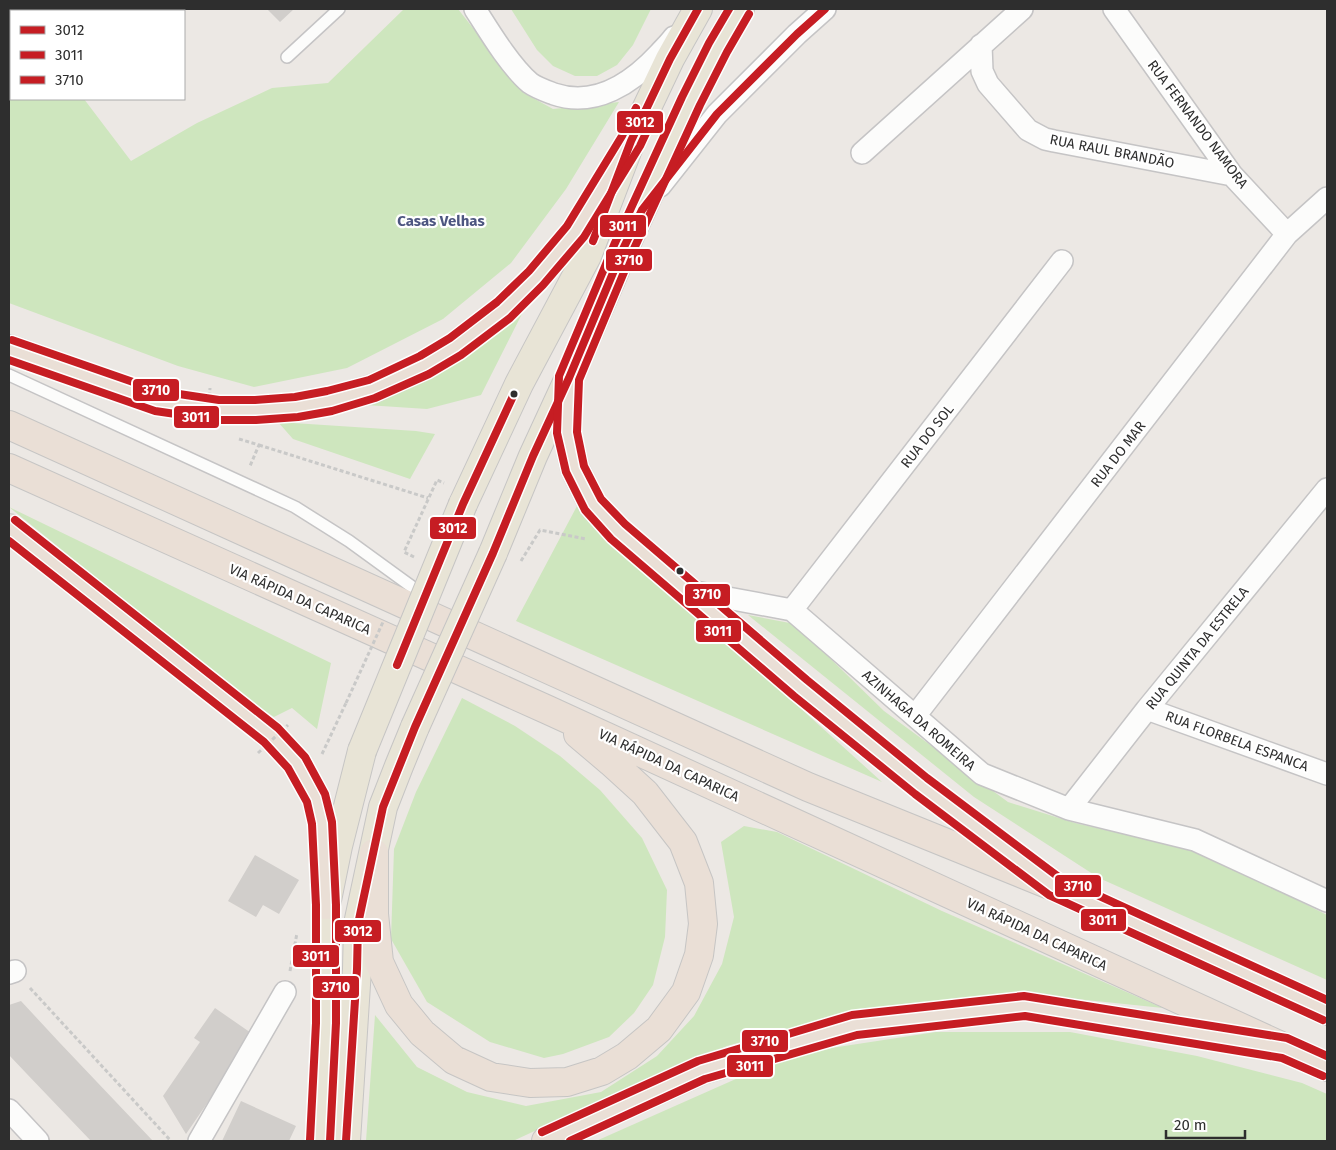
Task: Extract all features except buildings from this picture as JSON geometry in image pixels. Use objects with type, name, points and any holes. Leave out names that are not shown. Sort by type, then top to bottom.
[{"type":"highway","points":[[9,349],[157,401],[218,410],[296,407],[329,401],[372,389],[425,365],[456,346],[504,310],[536,278],[575,232],[632,141]]},
{"type":"highway","points":[[569,378],[567,433],[575,469],[593,505],[618,531],[801,688],[922,786],[1055,887]]},
{"type":"highway","points":[[9,426],[808,787],[1055,887],[1327,1011]]},
{"type":"highway","name":"VIA RÁPIDA DA CAPARICA","points":[[9,468],[548,710],[1327,1067]]},
{"type":"highway","points":[[9,528],[271,735],[296,762],[316,798],[322,823],[326,905]]},
{"type":"highway","points":[[374,853],[374,914],[379,962],[399,1005],[422,1034],[454,1060],[491,1077],[530,1084],[567,1082],[602,1071],[628,1056],[659,1029],[686,992],[699,955],[702,924],[699,883],[683,842],[645,793],[548,710]]},
{"type":"highway","points":[[546,1141],[702,1070],[854,1025],[1025,1006],[1285,1048]]},
{"type":"main road","points":[[320,1141],[326,1023],[326,905],[338,846],[362,751],[463,504],[519,384],[587,256],[632,141],[670,59],[698,9]]},
{"type":"main road","points":[[346,1141],[358,924],[384,807],[415,727],[493,554],[533,456],[569,378],[624,249],[691,101],[718,47],[740,9]]},
{"type":"street","points":[[475,9],[514,66],[530,83],[544,91],[566,98],[584,98],[614,90],[634,77],[652,62],[671,41],[693,9]]},
{"type":"street","points":[[642,210],[717,114],[797,34],[825,9]]},
{"type":"street","points":[[862,153],[1022,9]]},
{"type":"street","name":"RUA FERNANDO NAMORA","points":[[1114,9],[1232,175],[1287,234]]},
{"type":"street","name":"RUA RAUL BRANDÃO","points":[[981,45],[982,70],[988,84],[1028,130],[1054,141],[1232,175]]},
{"type":"street","name":"RUA DO MAR","points":[[915,716],[1287,234],[1327,198]]},
{"type":"street","name":"RUA DO SOL","points":[[792,610],[1062,261]]},
{"type":"street","name":"RUA QUINTA DA ESTRELA","points":[[1069,809],[1147,708],[1327,489]]},
{"type":"street","points":[[690,591],[792,610]]},
{"type":"street","name":"AZINHAGA DA ROMEIRA","points":[[792,610],[982,774],[1069,809],[1195,840],[1327,901]]},
{"type":"street","name":"RUA FLORBELA ESPANCA","points":[[1147,708],[1327,774]]},
{"type":"street","points":[[199,1141],[285,992]]},
{"type":"street","points":[[9,1110],[38,1141]]},
{"type":"lane","points":[[287,56],[339,9]]},
{"type":"lane","points":[[9,375],[295,507],[349,541],[493,644]]},
{"type":"path","points":[[207,428],[210,388]]},
{"type":"path","points":[[233,437],[428,498]]},
{"type":"path","points":[[250,466],[259,445]]},
{"type":"path","points":[[404,552],[437,480]]},
{"type":"path","points":[[320,760],[346,703]]},
{"type":"path","points":[[258,753],[288,725]]},
{"type":"path","points":[[285,992],[298,929]]},
{"type":"path","points":[[12,972],[170,1141]]},
{"type":"green space","points":[[404,9],[458,9],[524,93],[553,109],[619,102],[566,189],[511,263],[443,319],[347,368],[254,387],[178,366],[9,303],[9,34],[10,100],[85,100],[131,161],[197,123],[272,88],[328,83]]},
{"type":"green space","points":[[511,9],[651,9],[633,45],[617,65],[597,76],[575,76],[553,66],[537,50]]},
{"type":"green space","points":[[531,296],[481,395],[427,409],[366,405],[464,352]]},
{"type":"green space","points":[[278,422],[416,431],[435,434],[410,479],[293,439]]},
{"type":"green space","points":[[577,506],[882,782],[516,621]]},
{"type":"green space","points":[[9,507],[331,663],[317,729],[292,708],[274,717],[244,697]]},
{"type":"green space","points":[[748,615],[795,624],[884,711],[1008,802],[1075,823],[1202,852],[1327,915],[1327,980],[1099,878],[974,797]]},
{"type":"green space","points":[[462,698],[515,726],[560,756],[600,790],[642,838],[667,890],[665,937],[653,985],[634,1013],[609,1037],[563,1054],[544,1058],[490,1042],[427,1002],[391,939],[394,849],[416,792]]},
{"type":"green space","points":[[744,826],[777,832],[942,911],[1163,1008],[1057,997],[979,999],[859,1009],[727,1046],[513,1141],[366,1141],[375,1015],[417,1067],[467,1092],[526,1106],[601,1092],[657,1056],[694,1016],[722,964],[734,917],[721,842]]},
{"type":"green space","points":[[936,1032],[1070,1032],[1197,1056],[1302,1083],[1327,1094],[1327,1141],[596,1141],[792,1054]]},
{"type":"transit line","name":"3012","points":[[593,241],[631,141],[670,59],[698,9]]},
{"type":"transit line","name":"3011","points":[[729,9],[709,43],[682,97],[614,245],[559,376],[557,433],[566,472],[585,510],[611,539],[794,696],[915,794],[1049,895],[1323,1020]]},
{"type":"transit line","name":"3012","points":[[346,1141],[358,924],[383,807],[415,727],[493,553],[623,249],[642,210],[717,114],[797,34],[825,9]]},
{"type":"transit line","name":"3710","points":[[749,14],[700,105],[632,253],[579,380],[577,432],[584,466],[601,499],[625,524],[807,680],[927,778],[1060,878],[1327,1000]]},
{"type":"transit line","name":"3710","points":[[12,340],[159,391],[219,400],[295,397],[369,380],[420,356],[450,338],[497,302],[529,271],[567,226],[622,136],[636,108]]},
{"type":"transit line","name":"3011","points":[[9,360],[155,411],[217,420],[298,417],[332,411],[375,398],[429,374],[461,355],[510,318],[543,285],[584,237],[640,146],[654,116]]},
{"type":"transit line","name":"3012","points":[[397,665],[463,504],[514,394]]},
{"type":"transit line","name":"3710","points":[[15,520],[278,728],[305,757],[325,794],[332,822],[336,905],[336,1023],[330,1141]]},
{"type":"transit line","name":"3011","points":[[9,541],[264,742],[288,768],[307,802],[312,824],[316,905],[316,1023],[310,1140]]},
{"type":"transit line","name":"3710","points":[[542,1132],[698,1061],[852,1015],[1024,996],[1287,1038],[1327,1056]]},
{"type":"transit line","name":"3011","points":[[570,1141],[705,1079],[857,1035],[1025,1016],[1282,1058],[1323,1076]]},
{"type":"district","name":"Casas Velhas","points":[[441,221]]}]
